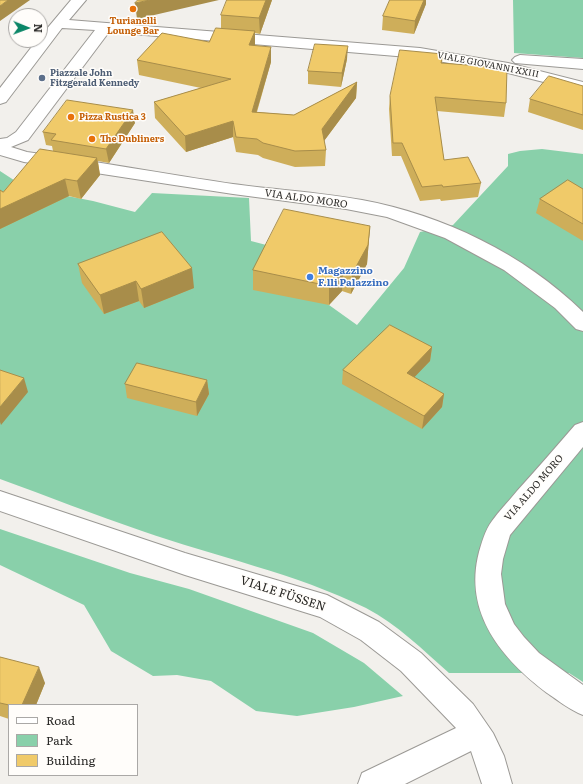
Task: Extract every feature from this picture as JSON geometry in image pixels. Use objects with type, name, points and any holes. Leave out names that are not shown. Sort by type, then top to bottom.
[{"type":"street","points":[[0,99],[58,23],[79,0]]},
{"type":"street","name":"VIALE GIOVANNI XXIII","points":[[58,23],[420,53],[508,68],[583,87]]},
{"type":"street","points":[[0,144],[12,142],[22,136],[105,27]]},
{"type":"street","points":[[420,53],[583,64]]},
{"type":"street","name":"VIA ALDO MORO","points":[[0,148],[24,157],[363,206],[400,215],[472,244],[494,256],[550,294],[583,324]]},
{"type":"street","name":"VIA ALDO MORO","points":[[583,431],[500,529],[490,555],[488,569],[490,599],[505,634],[515,647],[532,663],[583,702]]},
{"type":"street","name":"VIALE FÜSSEN","points":[[0,501],[185,564],[327,607],[370,631],[411,662],[451,701],[477,733],[489,756],[497,784]]},
{"type":"street","points":[[373,784],[477,733]]},
{"type":"green space","points":[[513,0],[583,0],[583,58],[514,53]]},
{"type":"green space","points":[[542,149],[583,154],[583,682],[569,673],[449,673],[409,638],[377,614],[339,596],[283,575],[107,519],[0,479],[0,171],[26,188],[93,201],[135,212],[152,193],[249,198],[251,241],[274,247],[329,305],[357,325],[404,268],[420,232],[453,225],[508,166],[508,154],[520,151]]},
{"type":"green space","points":[[0,529],[130,573],[189,589],[313,633],[364,663],[403,696],[354,707],[297,716],[256,711],[211,681],[177,675],[153,676],[111,651],[84,605],[0,565]]},
{"type":"building","points":[[0,0],[8,0],[0,6]]},
{"type":"building","points":[[138,0],[150,0],[135,3]]},
{"type":"building","points":[[227,0],[266,0],[259,18],[221,15]]},
{"type":"building","points":[[390,0],[424,0],[415,21],[383,16]]},
{"type":"building","points":[[216,28],[255,31],[249,45],[271,47],[252,112],[294,115],[357,82],[322,129],[326,150],[295,151],[263,143],[257,139],[236,137],[233,121],[185,136],[154,102],[231,79],[137,60],[162,33],[209,42]]},
{"type":"building","points":[[315,44],[348,46],[342,73],[308,71]]},
{"type":"building","points":[[400,50],[443,54],[441,63],[507,68],[506,103],[435,97],[444,160],[468,157],[481,183],[443,187],[442,185],[422,187],[402,143],[393,143],[390,96]]},
{"type":"building","points":[[549,76],[583,86],[583,115],[530,99]]},
{"type":"building","points":[[67,100],[133,110],[106,149],[51,140],[56,134],[43,132]]},
{"type":"building","points":[[40,149],[97,158],[77,181],[65,179],[0,209],[0,190],[3,192]]},
{"type":"building","points":[[568,180],[583,189],[583,224],[540,199]]},
{"type":"building","name":"Magazzino F.lli Palazzino","points":[[284,209],[370,226],[368,245],[352,274],[343,272],[329,286],[253,270]]},
{"type":"building","points":[[162,232],[192,268],[141,289],[136,281],[100,295],[78,264]]},
{"type":"building","points":[[390,325],[432,347],[407,373],[444,394],[424,416],[343,370]]},
{"type":"building","points":[[137,363],[207,380],[196,402],[125,384]]},
{"type":"building","points":[[0,370],[24,378],[0,407]]},
{"type":"building","points":[[0,657],[39,667],[22,704],[8,705],[0,703]]},
{"type":"place","name":"Turianelli Lounge Bar","points":[[133,9]]},
{"type":"place","name":"Piazzale John Fitzgerald Kennedy","points":[[42,78]]},
{"type":"place","name":"Pizza Rustica 3","points":[[71,117]]},
{"type":"place","name":"The Dubliners","points":[[92,139]]},
{"type":"place","name":"Magazzino F.lli Palazzino","points":[[310,277]]}]
